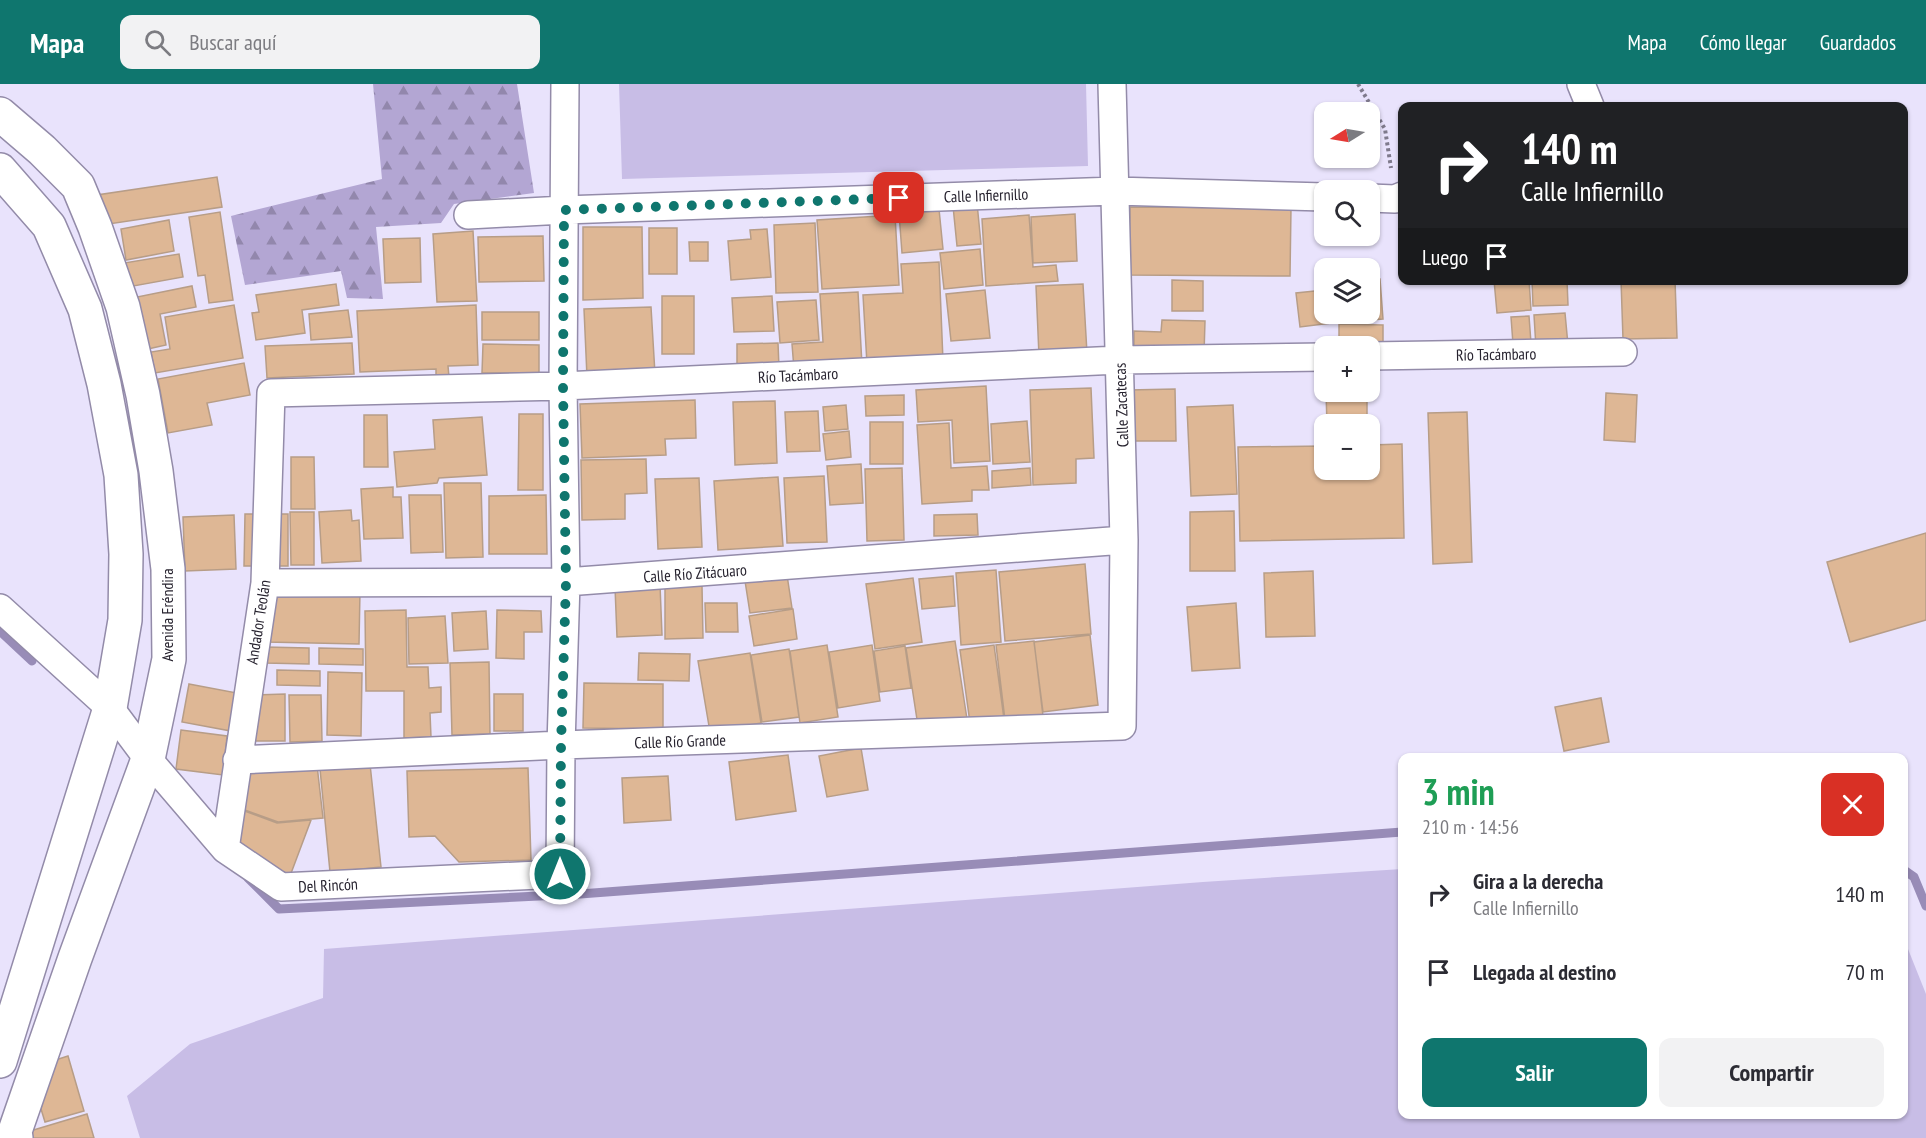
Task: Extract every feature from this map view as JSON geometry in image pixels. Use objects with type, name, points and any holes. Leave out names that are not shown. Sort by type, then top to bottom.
[{"type":"street","points":[[561,745],[566,582],[563,386],[565,84]]},
{"type":"street","name":"Calle Zacatecas","points":[[1112,84],[1124,540],[1122,726]]},
{"type":"street","points":[[1581,84],[1588,102]]},
{"type":"street","name":"Avenida Eréndira","points":[[0,114],[42,150],[78,186],[95,227],[123,307],[143,395],[156,471],[168,569],[169,659],[148,759],[75,958],[15,1131],[16,1138]]},
{"type":"street","points":[[0,170],[49,226],[85,309],[104,384],[122,486],[126,554],[125,620],[110,708],[0,1061]]},
{"type":"street","name":"Calle Infiernillo","points":[[468,215],[1115,191],[1314,197]]},
{"type":"street","points":[[85,309],[123,307]]},
{"type":"street","name":"Río Tacámbaro","points":[[1380,356],[1623,352]]},
{"type":"street","name":"Río Tacámbaro","points":[[271,393],[563,386],[1119,360],[1314,357]]},
{"type":"street","name":"Andador Teolán","points":[[225,849],[265,583],[271,393]]},
{"type":"street","name":"Calle Río Zitácuaro","points":[[265,583],[566,582],[1124,540]]},
{"type":"street","name":"Del Rincón","points":[[0,608],[110,708],[148,759],[225,849],[281,887],[560,874],[561,745]]},
{"type":"street","name":"Calle Río Grande","points":[[237,760],[561,745],[1122,726]]},
{"type":"path","points":[[1358,84],[1385,129],[1389,198]]},
{"type":"green space","points":[[373,84],[517,84],[534,193],[454,204],[441,223],[376,227],[383,299],[347,298],[341,271],[245,285],[231,216],[382,179]]},
{"type":"shaded area","points":[[619,84],[1086,84],[1088,166],[622,179]]},
{"type":"shaded area","points":[[1398,869],[1398,1119],[1908,1119],[1908,949],[1926,994],[1926,1138],[140,1138],[127,1096],[190,1044],[323,998],[324,949]]},
{"type":"building","points":[[217,177],[222,207],[102,225],[97,195]]},
{"type":"building","points":[[977,203],[981,244],[957,246],[953,206]]},
{"type":"building","points":[[1130,207],[1291,208],[1290,276],[1129,275]]},
{"type":"building","points":[[939,209],[943,249],[902,253],[899,213]]},
{"type":"building","points":[[220,212],[233,300],[209,303],[205,275],[198,276],[189,217]]},
{"type":"building","points":[[1075,214],[1077,261],[1033,263],[1031,217]]},
{"type":"building","points":[[895,215],[899,285],[822,289],[817,220]]},
{"type":"building","points":[[1029,215],[1033,267],[1056,265],[1058,281],[986,286],[982,219]]},
{"type":"building","points":[[169,220],[174,251],[126,260],[121,229]]},
{"type":"building","points":[[815,223],[818,292],[776,293],[774,225]]},
{"type":"building","points":[[583,227],[642,227],[643,298],[583,300]]},
{"type":"building","points":[[649,228],[677,228],[677,274],[649,274]]},
{"type":"building","points":[[767,229],[771,277],[731,280],[728,241],[751,239],[750,230]]},
{"type":"building","points":[[473,231],[477,301],[437,302],[433,234]]},
{"type":"building","points":[[543,236],[544,281],[479,282],[478,237]]},
{"type":"building","points":[[420,238],[421,282],[385,283],[383,239]]},
{"type":"building","points":[[689,242],[708,242],[708,261],[690,261]]},
{"type":"building","points":[[980,249],[983,285],[944,289],[940,253]]},
{"type":"building","points":[[179,254],[183,277],[128,287],[124,263]]},
{"type":"building","points":[[939,262],[943,361],[867,364],[863,295],[903,293],[901,264]]},
{"type":"building","points":[[1380,279],[1383,319],[1380,319]]},
{"type":"building","points":[[1172,280],[1203,281],[1203,311],[1172,311]]},
{"type":"building","points":[[336,284],[339,305],[302,310],[305,333],[256,340],[252,313],[259,312],[256,295]]},
{"type":"building","points":[[1083,284],[1087,353],[1039,356],[1036,286]]},
{"type":"building","points":[[1494,285],[1529,285],[1531,310],[1497,313]]},
{"type":"building","points":[[1532,285],[1567,285],[1568,305],[1533,306]]},
{"type":"building","points":[[1621,285],[1675,285],[1677,338],[1623,339]]},
{"type":"building","points":[[192,286],[196,307],[160,314],[166,345],[139,351],[142,322],[137,297]]},
{"type":"building","points":[[985,290],[990,338],[951,341],[946,294]]},
{"type":"building","points":[[1314,291],[1314,324],[1323,324],[1300,327],[1296,293]]},
{"type":"building","points":[[858,292],[862,365],[794,369],[792,344],[823,342],[820,294]]},
{"type":"building","points":[[662,296],[694,296],[694,354],[662,354]]},
{"type":"building","points":[[772,296],[774,331],[734,332],[732,298]]},
{"type":"building","points":[[816,300],[819,340],[780,343],[777,302]]},
{"type":"building","points":[[234,305],[243,358],[155,373],[151,352],[170,349],[165,317]]},
{"type":"building","points":[[476,305],[478,365],[448,366],[449,377],[436,377],[436,369],[360,372],[357,311]]},
{"type":"building","points":[[651,307],[655,374],[587,377],[584,309]]},
{"type":"building","points":[[348,310],[352,337],[311,340],[309,314]]},
{"type":"building","points":[[482,312],[539,312],[539,340],[482,340]]},
{"type":"building","points":[[1565,313],[1568,345],[1536,348],[1534,315]]},
{"type":"building","points":[[1529,316],[1531,343],[1513,344],[1511,317]]},
{"type":"building","points":[[1162,320],[1205,321],[1204,354],[1134,352],[1134,331],[1161,332]]},
{"type":"building","points":[[1339,324],[1383,325],[1383,348],[1380,348],[1380,336],[1339,336]]},
{"type":"building","points":[[352,343],[354,374],[267,378],[265,346]]},
{"type":"building","points":[[778,343],[779,368],[737,369],[737,344]]},
{"type":"building","points":[[483,344],[539,345],[539,373],[482,373]]},
{"type":"building","points":[[244,363],[250,395],[207,403],[212,425],[168,433],[158,379]]},
{"type":"building","points":[[986,386],[990,461],[954,463],[952,420],[918,422],[916,390]]},
{"type":"building","points":[[1091,388],[1094,458],[1076,459],[1076,483],[1033,485],[1030,390]]},
{"type":"building","points":[[1175,389],[1176,441],[1130,441],[1129,390]]},
{"type":"building","points":[[1606,393],[1637,395],[1635,442],[1604,440]]},
{"type":"building","points":[[904,395],[904,415],[866,416],[865,396]]},
{"type":"building","points":[[695,400],[696,438],[665,439],[666,455],[582,458],[580,404]]},
{"type":"building","points":[[775,401],[777,463],[735,465],[733,402]]},
{"type":"building","points":[[1326,402],[1367,402],[1367,414],[1327,414]]},
{"type":"building","points":[[846,405],[848,429],[825,431],[823,407]]},
{"type":"building","points":[[1233,405],[1237,494],[1191,496],[1187,407]]},
{"type":"building","points":[[818,411],[820,451],[787,452],[785,412]]},
{"type":"building","points":[[1467,412],[1472,562],[1433,564],[1428,413]]},
{"type":"building","points":[[519,414],[543,414],[543,490],[518,490]]},
{"type":"building","points":[[364,415],[387,415],[388,467],[364,467]]},
{"type":"building","points":[[482,417],[487,475],[439,478],[437,483],[397,487],[394,452],[435,449],[433,420]]},
{"type":"building","points":[[1027,421],[1030,462],[993,464],[991,424]]},
{"type":"building","points":[[870,422],[903,422],[903,464],[870,464]]},
{"type":"building","points":[[949,423],[951,468],[987,466],[989,490],[972,490],[972,501],[922,504],[917,425]]},
{"type":"building","points":[[849,431],[851,457],[826,460],[823,434]]},
{"type":"building","points":[[1402,444],[1404,538],[1240,541],[1238,447],[1314,446],[1314,480],[1380,480],[1380,445]]},
{"type":"building","points":[[291,457],[314,457],[315,509],[291,509]]},
{"type":"building","points":[[646,459],[647,493],[625,494],[625,519],[582,520],[581,460]]},
{"type":"building","points":[[861,464],[863,503],[830,505],[827,466]]},
{"type":"building","points":[[902,468],[904,540],[867,541],[865,469]]},
{"type":"building","points":[[1030,468],[1031,485],[992,488],[992,471]]},
{"type":"building","points":[[824,476],[827,542],[787,543],[784,478]]},
{"type":"building","points":[[778,477],[783,546],[718,550],[714,481]]},
{"type":"building","points":[[699,478],[702,547],[658,549],[655,479]]},
{"type":"building","points":[[444,483],[481,483],[483,557],[446,558]]},
{"type":"building","points":[[393,487],[393,497],[401,497],[403,538],[364,539],[361,489]]},
{"type":"building","points":[[409,495],[441,495],[443,552],[411,553]]},
{"type":"building","points":[[546,495],[547,554],[489,554],[489,496]]},
{"type":"building","points":[[351,510],[352,521],[359,520],[361,561],[322,563],[319,512]]},
{"type":"building","points":[[1234,511],[1235,571],[1190,571],[1190,512]]},
{"type":"building","points":[[290,512],[314,512],[314,565],[291,565]]},
{"type":"building","points":[[245,514],[259,514],[259,566],[244,566]]},
{"type":"building","points":[[274,514],[288,514],[288,566],[274,566]]},
{"type":"building","points":[[977,514],[978,535],[934,536],[934,515]]},
{"type":"building","points":[[234,515],[236,569],[185,571],[183,517]]},
{"type":"building","points":[[1926,533],[1926,620],[1850,642],[1827,562]]},
{"type":"building","points":[[1085,564],[1091,634],[1005,641],[999,572]]},
{"type":"building","points":[[996,570],[1001,642],[961,645],[956,573]]},
{"type":"building","points":[[1313,571],[1315,636],[1266,637],[1264,573]]},
{"type":"building","points":[[787,575],[792,608],[750,613],[745,581]]},
{"type":"building","points":[[953,576],[955,606],[922,609],[919,579]]},
{"type":"building","points":[[913,578],[922,642],[875,649],[866,584]]},
{"type":"building","points":[[660,585],[662,635],[617,637],[615,587]]},
{"type":"building","points":[[665,586],[702,586],[703,638],[665,639]]},
{"type":"building","points":[[267,590],[360,591],[359,644],[266,642]]},
{"type":"building","points":[[705,603],[737,603],[738,632],[706,632]]},
{"type":"building","points":[[1236,603],[1240,668],[1192,671],[1187,607]]},
{"type":"building","points":[[793,609],[797,639],[754,646],[749,616]]},
{"type":"building","points":[[406,610],[407,667],[428,667],[429,688],[441,687],[441,712],[430,713],[431,737],[404,738],[404,691],[366,691],[365,611]]},
{"type":"building","points":[[497,610],[541,611],[542,632],[524,632],[524,659],[496,658]]},
{"type":"building","points":[[486,611],[488,649],[454,651],[452,613]]},
{"type":"building","points":[[445,616],[448,663],[409,664],[408,618]]},
{"type":"building","points":[[1090,635],[1098,705],[1043,712],[1034,642]]},
{"type":"building","points":[[955,641],[967,719],[918,726],[906,648]]},
{"type":"building","points":[[1034,641],[1043,716],[1005,720],[996,645]]},
{"type":"building","points":[[827,645],[838,717],[800,723],[790,651]]},
{"type":"building","points":[[872,645],[880,701],[838,708],[829,652]]},
{"type":"building","points":[[994,645],[1004,719],[970,723],[960,650]]},
{"type":"building","points":[[905,646],[911,688],[880,692],[874,651]]},
{"type":"building","points":[[265,647],[309,648],[309,664],[265,663]]},
{"type":"building","points":[[319,648],[363,649],[363,665],[319,664]]},
{"type":"building","points":[[789,649],[799,717],[762,722],[751,655]]},
{"type":"building","points":[[639,653],[690,654],[689,681],[638,680]]},
{"type":"building","points":[[750,653],[761,723],[710,732],[698,661]]},
{"type":"building","points":[[489,662],[490,734],[452,735],[450,663]]},
{"type":"building","points":[[277,670],[320,671],[320,686],[277,685]]},
{"type":"building","points":[[328,672],[362,673],[361,736],[327,735]]},
{"type":"building","points":[[584,683],[663,684],[663,729],[583,728]]},
{"type":"building","points":[[189,684],[237,693],[231,731],[182,722]]},
{"type":"building","points":[[285,694],[285,741],[254,741],[253,695]]},
{"type":"building","points":[[494,694],[523,694],[523,731],[494,731]]},
{"type":"building","points":[[289,695],[321,695],[322,741],[290,742]]},
{"type":"building","points":[[1601,698],[1609,742],[1564,751],[1555,707]]},
{"type":"building","points":[[181,730],[227,736],[223,775],[176,769]]},
{"type":"building","points":[[861,748],[868,790],[827,797],[819,756]]},
{"type":"building","points":[[788,755],[796,811],[736,820],[729,762]]},
{"type":"building","points":[[370,764],[381,867],[330,872],[320,769]]},
{"type":"building","points":[[317,765],[323,818],[278,822],[242,809],[238,773]]},
{"type":"building","points":[[528,768],[531,860],[459,862],[435,836],[409,837],[407,771]]},
{"type":"building","points":[[668,776],[671,820],[624,823],[622,778]]},
{"type":"building","points":[[242,810],[277,823],[311,820],[290,876],[232,848]]},
{"type":"building","points":[[68,1056],[84,1111],[45,1122],[41,1109],[49,1062]]},
{"type":"building","points":[[87,1114],[94,1138],[21,1138],[20,1134]]},
{"type":"waterway","points":[[0,631],[32,661]]},
{"type":"waterway","points":[[248,878],[279,909],[580,894],[1398,832]]},
{"type":"waterway","points":[[1908,873],[1914,877],[1926,906]]},
{"type":"route","points":[[560,874],[566,582],[563,386],[564,210],[899,198]]}]
